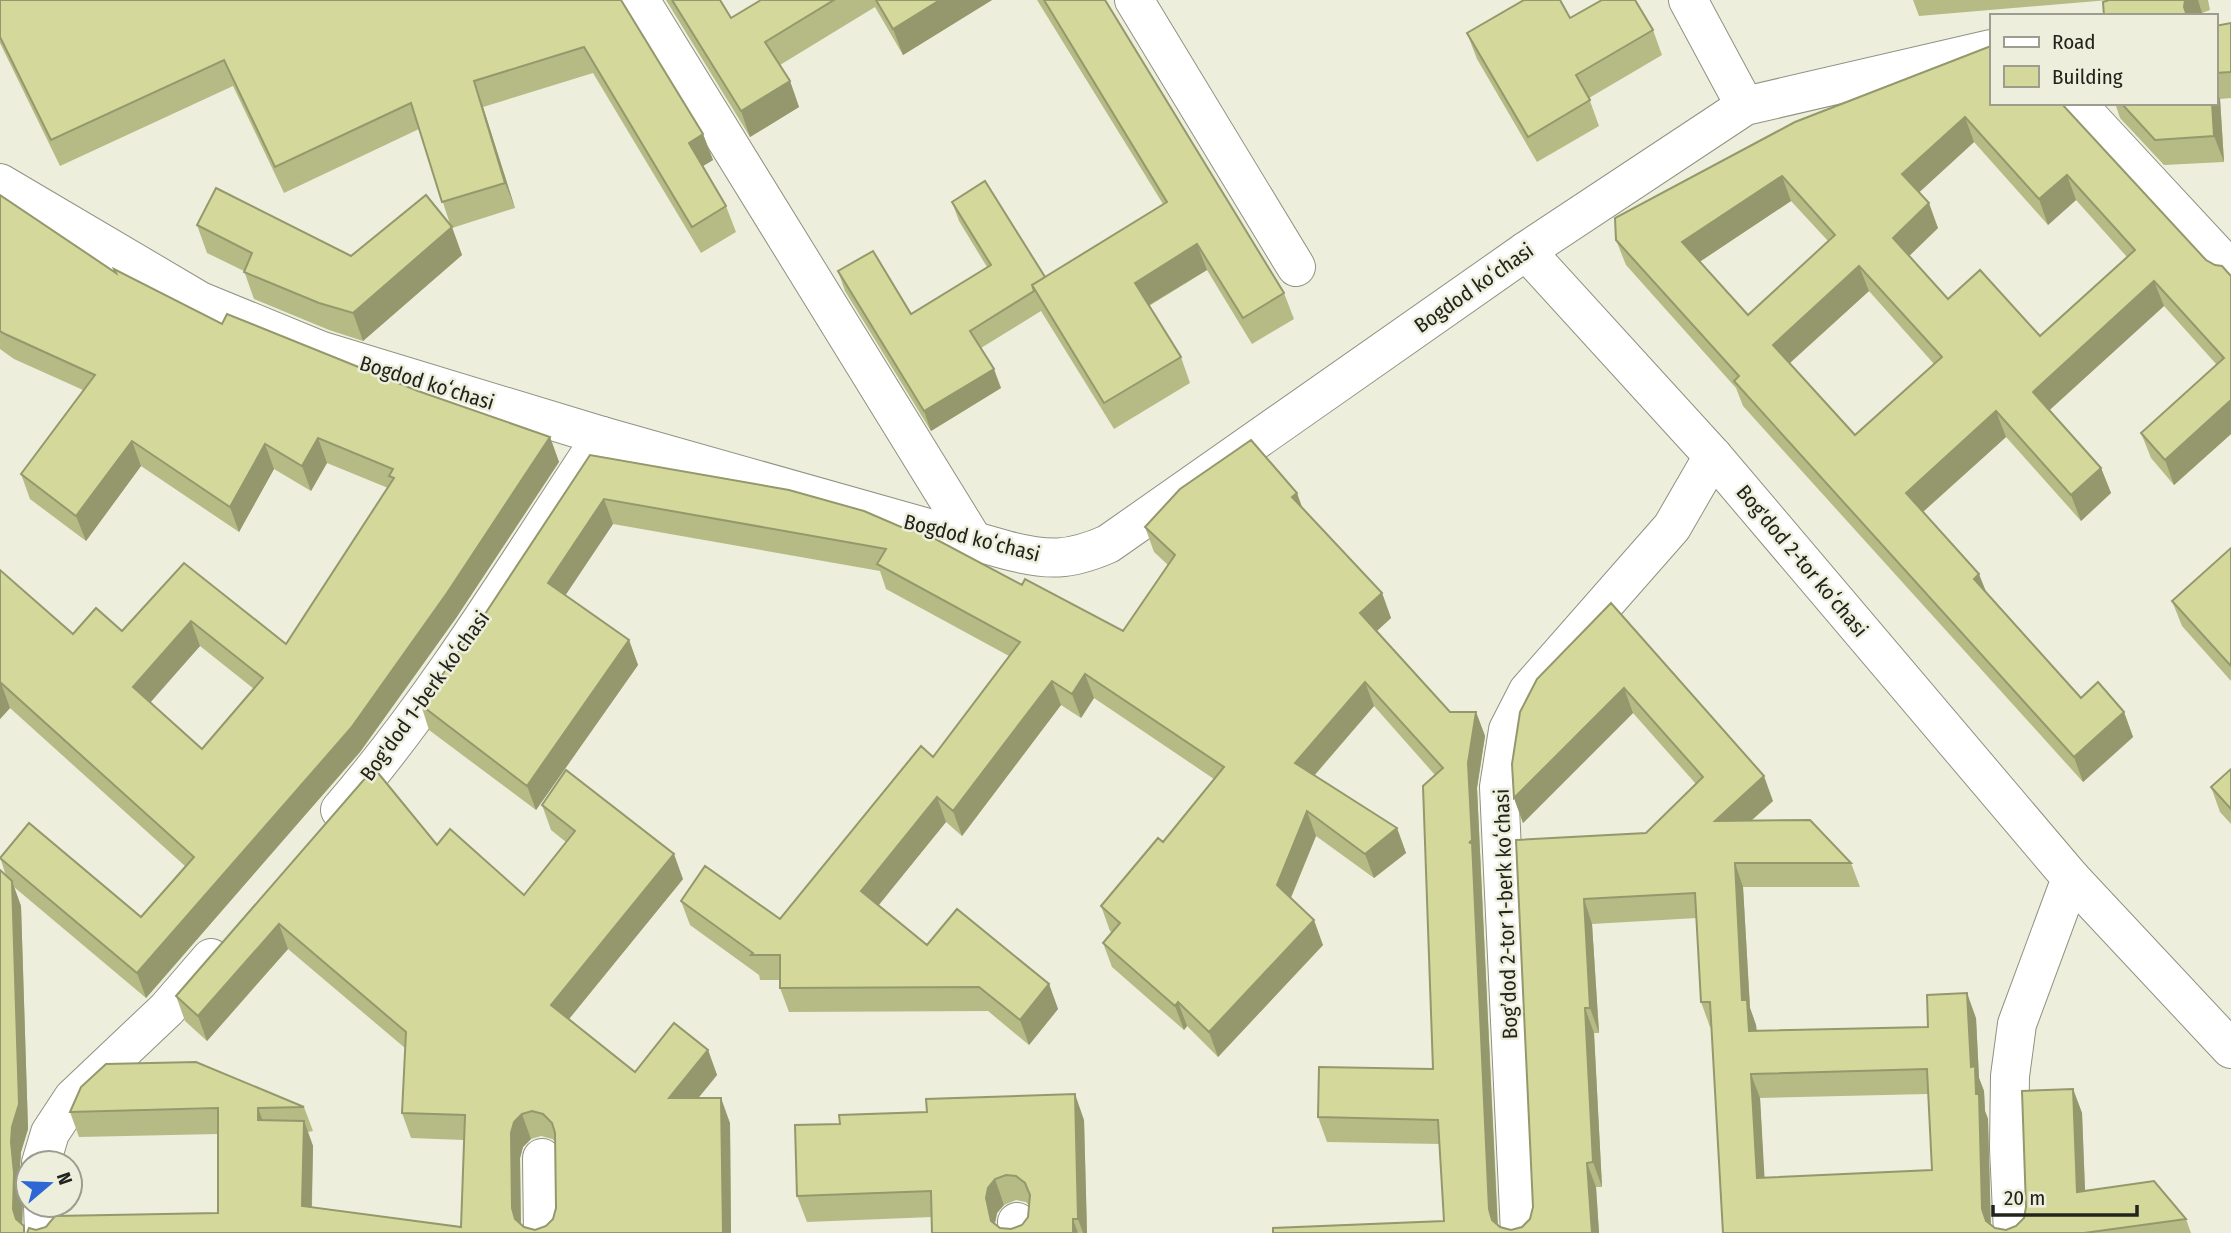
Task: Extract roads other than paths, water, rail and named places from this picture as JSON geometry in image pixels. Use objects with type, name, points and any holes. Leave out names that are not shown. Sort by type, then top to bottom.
[{"type":"street","points":[[640,0],[972,540]]},
{"type":"street","points":[[1133,0],[1296,267]]},
{"type":"street","points":[[1688,0],[1745,106]]},
{"type":"street","name":"Bogdod koʻchasi","points":[[0,183],[201,301],[323,351],[602,436],[1035,558],[1063,558],[1083,555],[1108,544],[1526,251],[1745,106],[1990,49]]},
{"type":"street","points":[[2078,105],[2231,270]]},
{"type":"street","name":"Bog'dod 2-tor koʻchasi","points":[[1526,251],[1713,456],[2071,877],[2231,1049]]},
{"type":"street","name":"Bog'dod 1-berk koʻchasi","points":[[313,840],[377,766],[474,630],[602,436]]},
{"type":"street","name":"Bogʼdod 2-tor 1-berk koʻchasi","points":[[1520,1233],[1500,787],[1508,730],[1528,691],[1672,527],[1713,456]]},
{"type":"street","points":[[2014,1233],[2009,1148],[2010,1076],[2018,1024],[2071,877]]},
{"type":"street","points":[[45,1149],[50,1133],[73,1098],[167,1009],[231,935]]},
{"type":"street","points":[[542,1158],[544,1233]]}]
